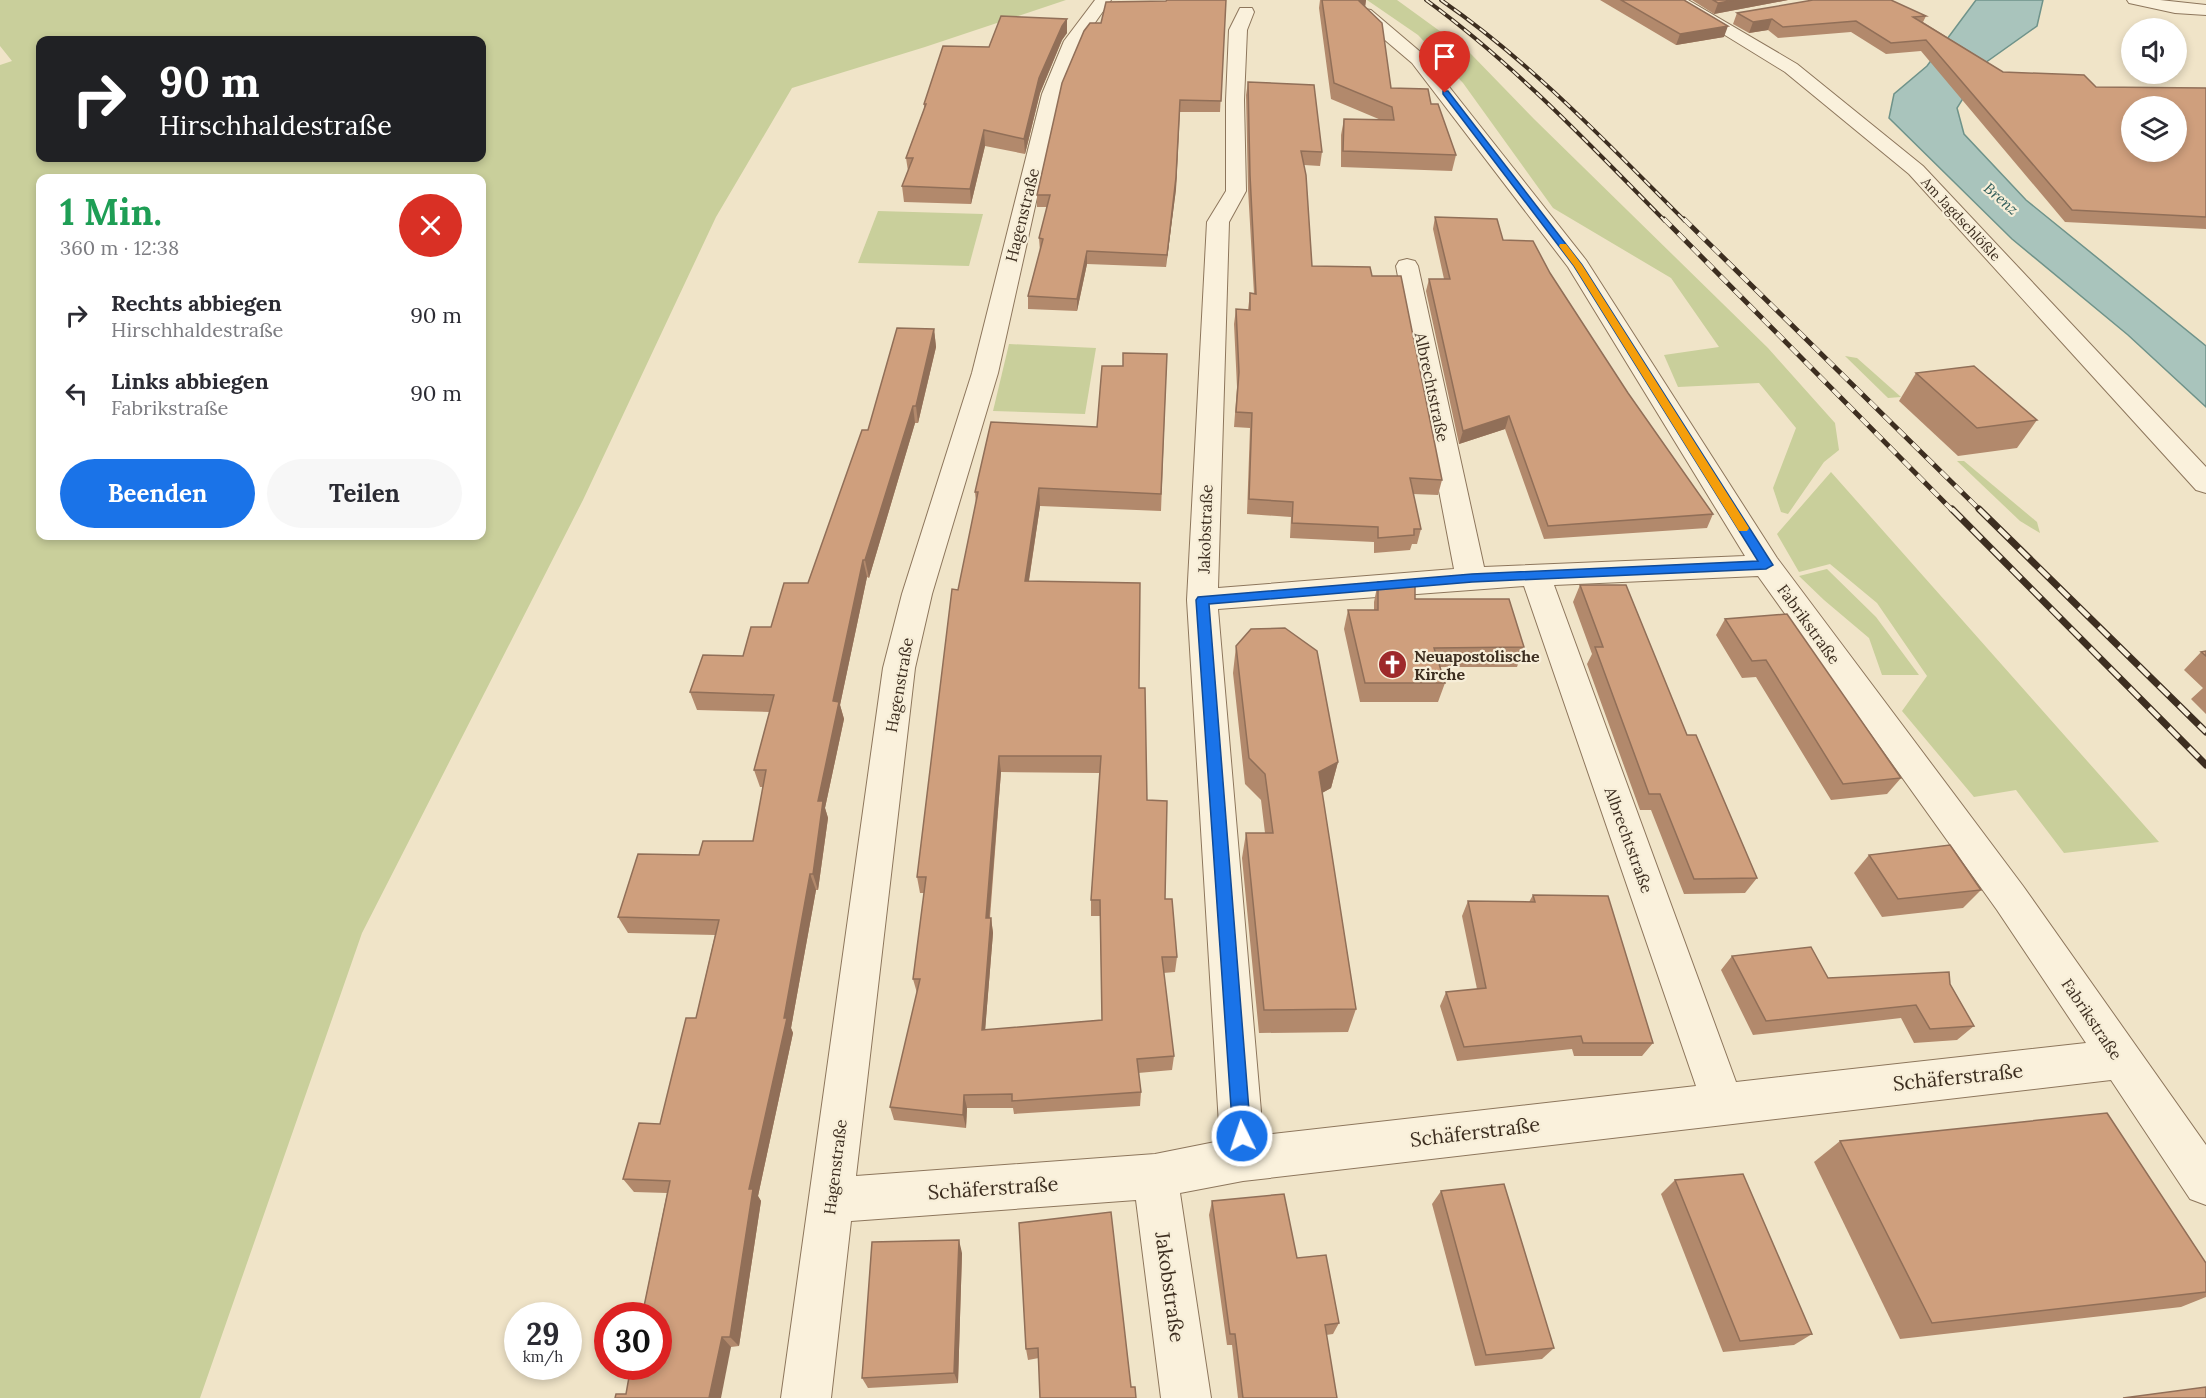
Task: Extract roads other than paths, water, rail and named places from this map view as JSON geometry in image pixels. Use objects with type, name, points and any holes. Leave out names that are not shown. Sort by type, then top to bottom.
[{"type":"street","name":"Hagenstraße","points":[[806,1398],[899,668],[917,594],[985,373],[1051,94],[1073,41],[1103,0]]},
{"type":"street","name":"Am Jagdschlößle","points":[[1676,0],[1791,68],[1916,170],[2206,484]]},
{"type":"street","points":[[2135,0],[2175,8],[2206,10]]},
{"type":"street","name":"Jakobstraße","points":[[1243,1159],[1202,600],[1218,222],[1236,191],[1235,100],[1238,30],[1246,12]]},
{"type":"street","name":"Fabrikstraße","points":[[1365,14],[1418,59],[1578,265],[1766,565],[2010,898],[2206,1183]]},
{"type":"street","points":[[1712,21],[1734,17]]},
{"type":"street","name":"Albrechtstraße","points":[[1407,266],[1472,578]]},
{"type":"street","points":[[1202,600],[1472,578],[1766,565]]},
{"type":"street","name":"Albrechtstraße","points":[[1535,575],[1723,1104]]},
{"type":"street","name":"Schäferstraße","points":[[831,1200],[1155,1176],[1243,1159],[2119,1059]]},
{"type":"street","name":"Jakobstraße","points":[[1155,1176],[1186,1398]]},
{"type":"water","name":"Brenz","points":[[1976,0],[2043,0],[2037,26],[1985,63],[1957,108],[1964,134],[2026,200],[2206,346],[2206,407],[2128,335],[2012,239],[1889,118],[1894,94],[1927,66]]},
{"type":"railway","points":[[1426,0],[1520,78],[1665,221]]},
{"type":"railway","points":[[1441,0],[1507,50],[1538,77],[1598,133],[1685,221]]},
{"type":"railway","points":[[1664,219],[1953,511]]},
{"type":"railway","points":[[1684,219],[1981,511]]},
{"type":"railway","points":[[1952,509],[2206,765]]},
{"type":"railway","points":[[1979,509],[2206,732]]},
{"type":"place","name":"Neuapostolische Kirche","points":[[1393,665]]}]
